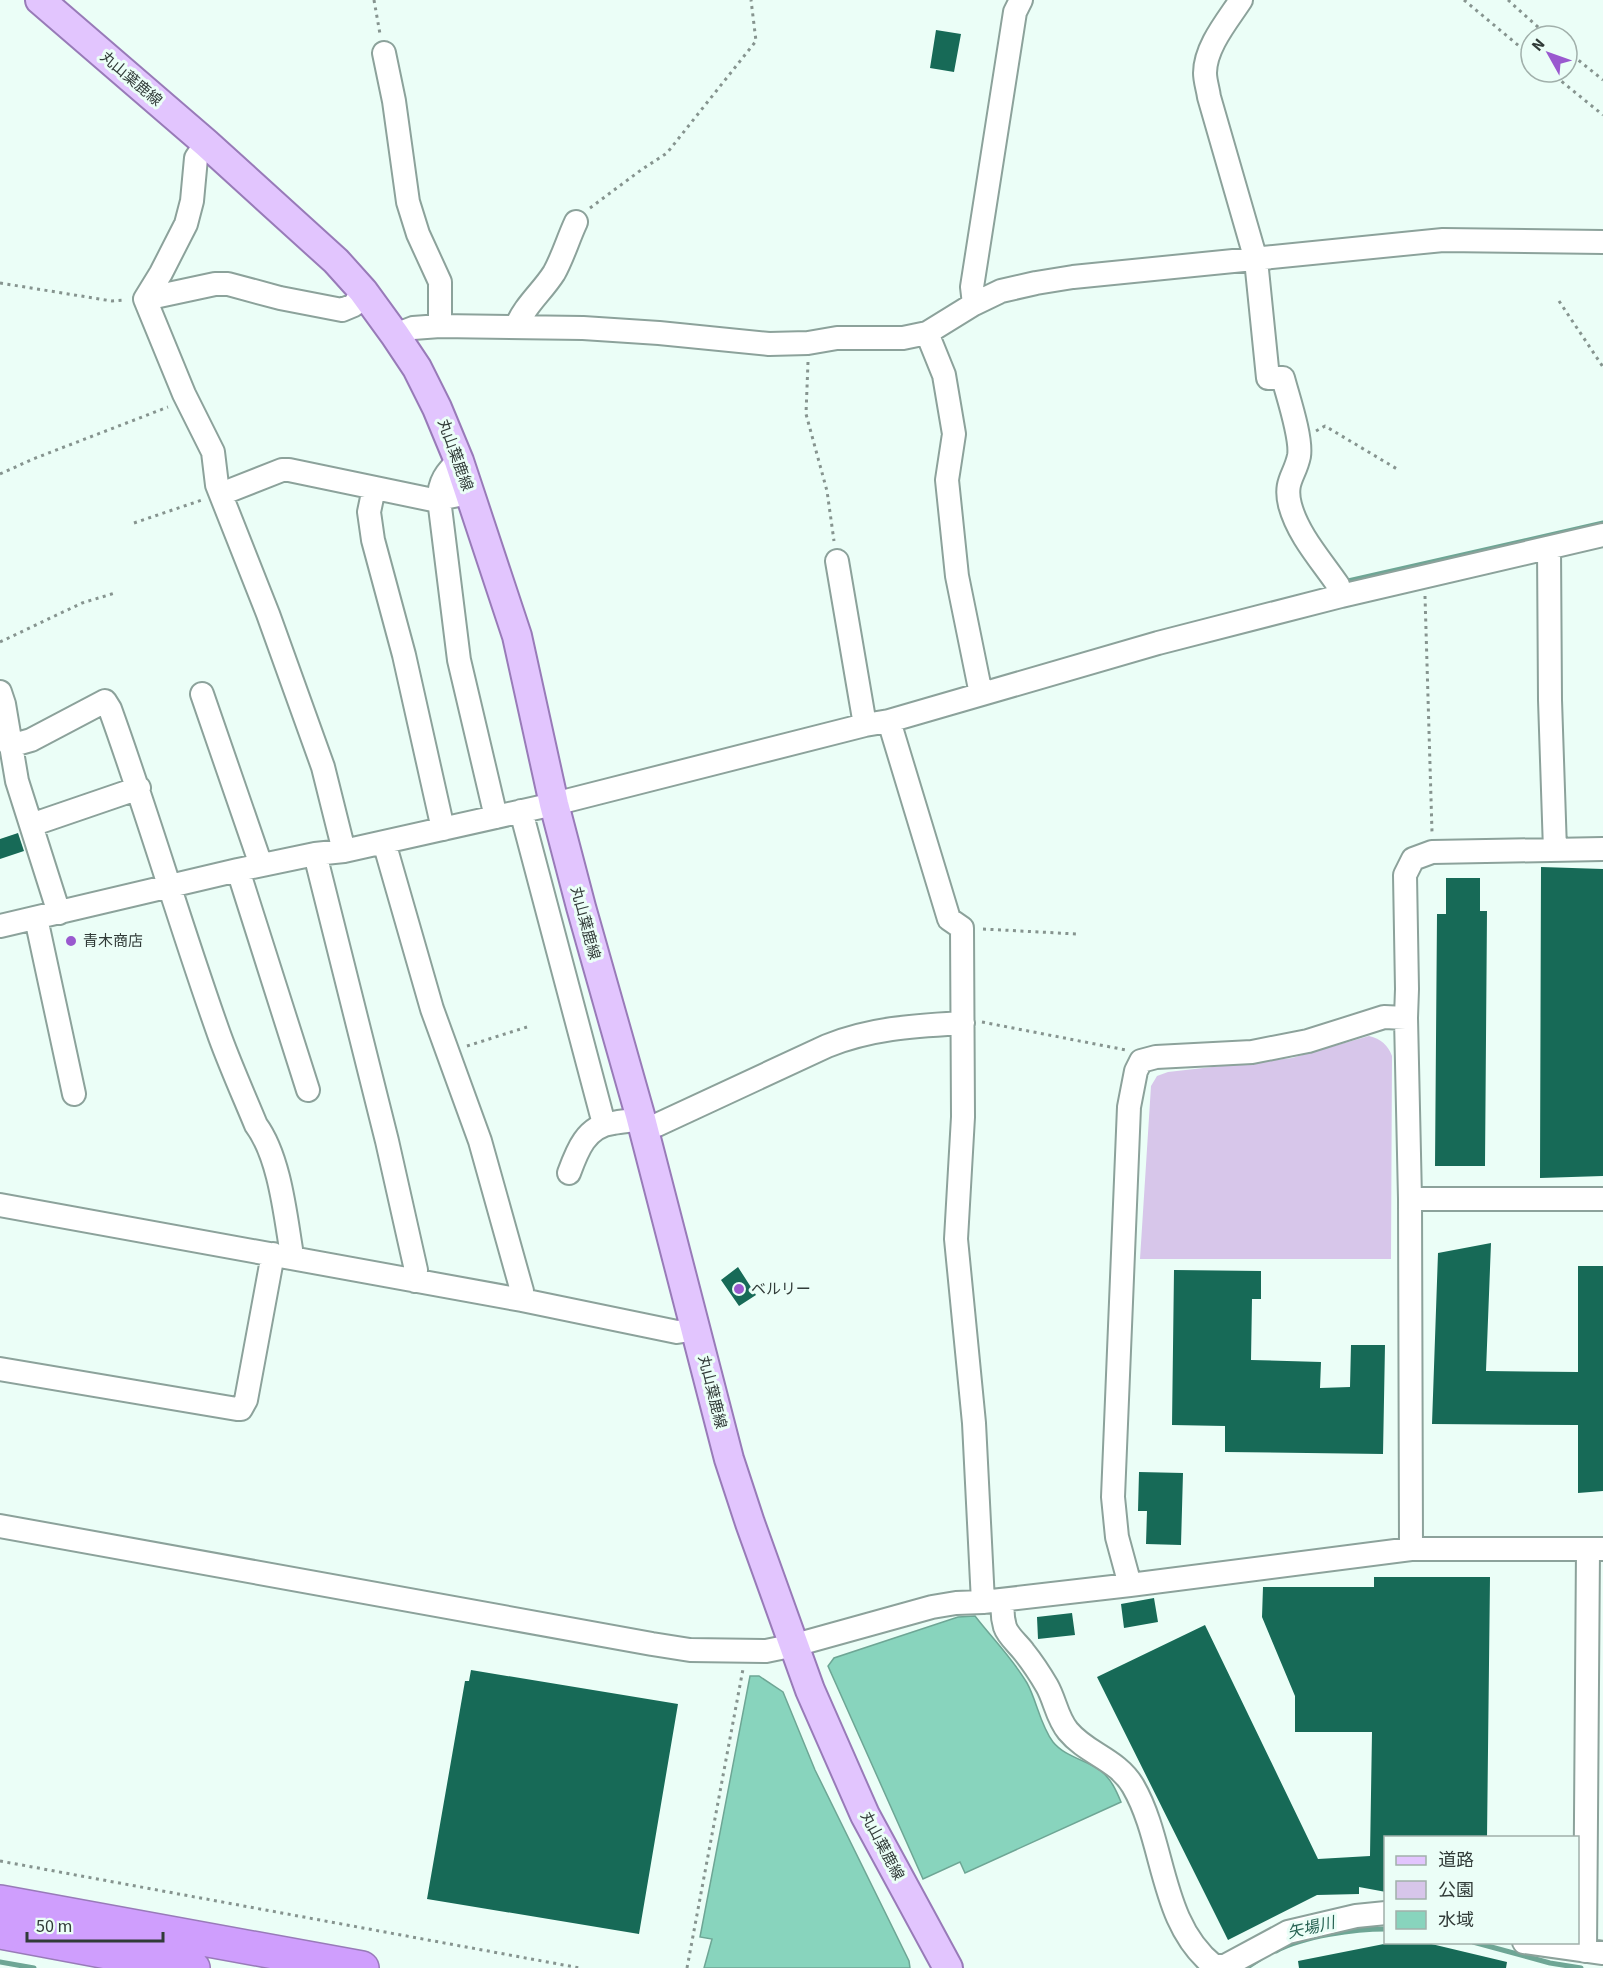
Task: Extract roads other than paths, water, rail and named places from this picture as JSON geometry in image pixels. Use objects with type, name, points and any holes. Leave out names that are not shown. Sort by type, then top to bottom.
[{"type":"highway","points":[[0,1902],[363,1968]]},
{"type":"highway","points":[[0,1932],[193,1968]]},
{"type":"main road","name":"丸山葉鹿線","points":[[40,0],[206,143],[336,261],[363,291],[417,368],[437,408],[459,461],[517,636],[554,804],[642,1124],[729,1459],[810,1690],[865,1815],[948,1968]]},
{"type":"street","points":[[974,304],[972,287],[977,253],[1015,12],[1021,0]]},
{"type":"street","points":[[1241,0],[1208,58],[1205,72],[1209,97],[1256,260],[1268,378],[1283,378],[1298,440],[1299,456],[1288,483],[1290,504],[1298,527],[1338,585],[1341,596]]},
{"type":"street","points":[[384,53],[394,101],[408,202],[418,234],[440,282],[440,326]]},
{"type":"street","points":[[145,299],[186,224],[192,201],[195,158],[206,143]]},
{"type":"street","points":[[516,327],[519,318],[552,276],[562,258],[565,245],[576,222]]},
{"type":"street","points":[[395,336],[413,328],[440,326],[583,328],[769,344],[837,338],[903,338],[927,333],[974,304],[1001,291],[1036,283],[1169,266],[1256,260],[1443,240],[1603,242]]},
{"type":"street","points":[[145,299],[215,284],[228,284],[280,298],[342,310],[354,304],[363,291]]},
{"type":"street","points":[[145,299],[187,400],[213,452],[217,485],[268,614],[323,767],[344,851]]},
{"type":"street","points":[[927,333],[944,375],[954,434],[947,480],[957,576],[981,694]]},
{"type":"street","points":[[459,461],[442,479],[439,499],[459,660],[496,817]]},
{"type":"street","points":[[221,494],[282,470],[421,498],[439,499],[469,493]]},
{"type":"street","points":[[374,488],[369,512],[373,540],[404,655],[443,829]]},
{"type":"street","points":[[0,926],[238,870],[344,851],[554,804],[865,725],[889,721],[1158,643],[1341,596],[1603,536]]},
{"type":"street","points":[[1549,548],[1550,700],[1555,850]]},
{"type":"street","points":[[837,561],[865,725]]},
{"type":"street","points":[[0,692],[17,781],[58,913]]},
{"type":"street","points":[[202,694],[261,866]]},
{"type":"street","points":[[0,1369],[241,1408],[246,1400],[282,1256],[281,1190],[264,1137],[256,1125],[221,1039],[169,886],[139,788],[105,701],[31,740],[10,746]]},
{"type":"street","points":[[889,721],[949,919],[962,928],[963,1117],[956,1239],[993,1601],[1002,1613],[1006,1629],[1047,1686],[1068,1731],[1117,1766],[1133,1786],[1151,1827],[1166,1889],[1191,1941],[1203,1958],[1214,1967],[1225,1966],[1240,1959],[1275,1937],[1288,1932],[1356,1916],[1384,1913]]},
{"type":"street","points":[[31,825],[139,788]]},
{"type":"street","points":[[521,811],[604,1124]]},
{"type":"street","points":[[384,842],[432,1009],[480,1141],[522,1291],[522,1300]]},
{"type":"street","points":[[1411,1549],[1410,1199],[1405,875],[1413,859],[1432,852],[1603,849]]},
{"type":"street","points":[[315,855],[387,1141],[416,1270],[415,1281]]},
{"type":"street","points":[[238,870],[308,1090]]},
{"type":"street","points":[[36,918],[74,1094]]},
{"type":"street","points":[[572,1006],[605,994]]},
{"type":"street","points":[[1130,1585],[1118,1537],[1113,1497],[1129,1107],[1136,1071],[1141,1061],[1156,1057],[1252,1052],[1308,1041],[1384,1017],[1406,1018]]},
{"type":"street","points":[[569,1173],[582,1141],[604,1124],[657,1125],[854,1035],[915,1026],[963,1023]]},
{"type":"street","points":[[1410,1199],[1603,1199]]},
{"type":"street","points":[[0,1205],[522,1300],[677,1332],[696,1329]]},
{"type":"street","points":[[0,1526],[652,1644],[690,1650],[729,1652],[766,1650],[795,1645],[932,1607],[956,1603],[993,1601],[1130,1585],[1411,1549],[1596,1549],[1594,1952],[1538,1944]]},
{"type":"water","points":[[975,1616],[1027,1683],[1053,1742],[1070,1755],[1105,1774],[1121,1802],[965,1873],[960,1862],[923,1879],[828,1666],[834,1658],[958,1617]]},
{"type":"water","points":[[750,1676],[759,1676],[783,1692],[815,1770],[909,1961],[910,1968],[704,1968],[712,1939],[700,1937]]},
{"type":"waterway","points":[[1348,581],[1603,523]]},
{"type":"waterway","name":"矢場川","points":[[1276,1951],[1301,1941],[1330,1934],[1384,1929]]},
{"type":"waterway","name":"矢場川","points":[[1480,1944],[1550,1963],[1581,1968]]},
{"type":"waterway","name":"矢場川","points":[[1246,1968],[1260,1959]]},
{"type":"waterway","points":[[0,1962],[34,1968]]},
{"type":"place","name":"青木商店","points":[[71,941]]},
{"type":"place","name":"ベルリー","points":[[739,1289]]}]
